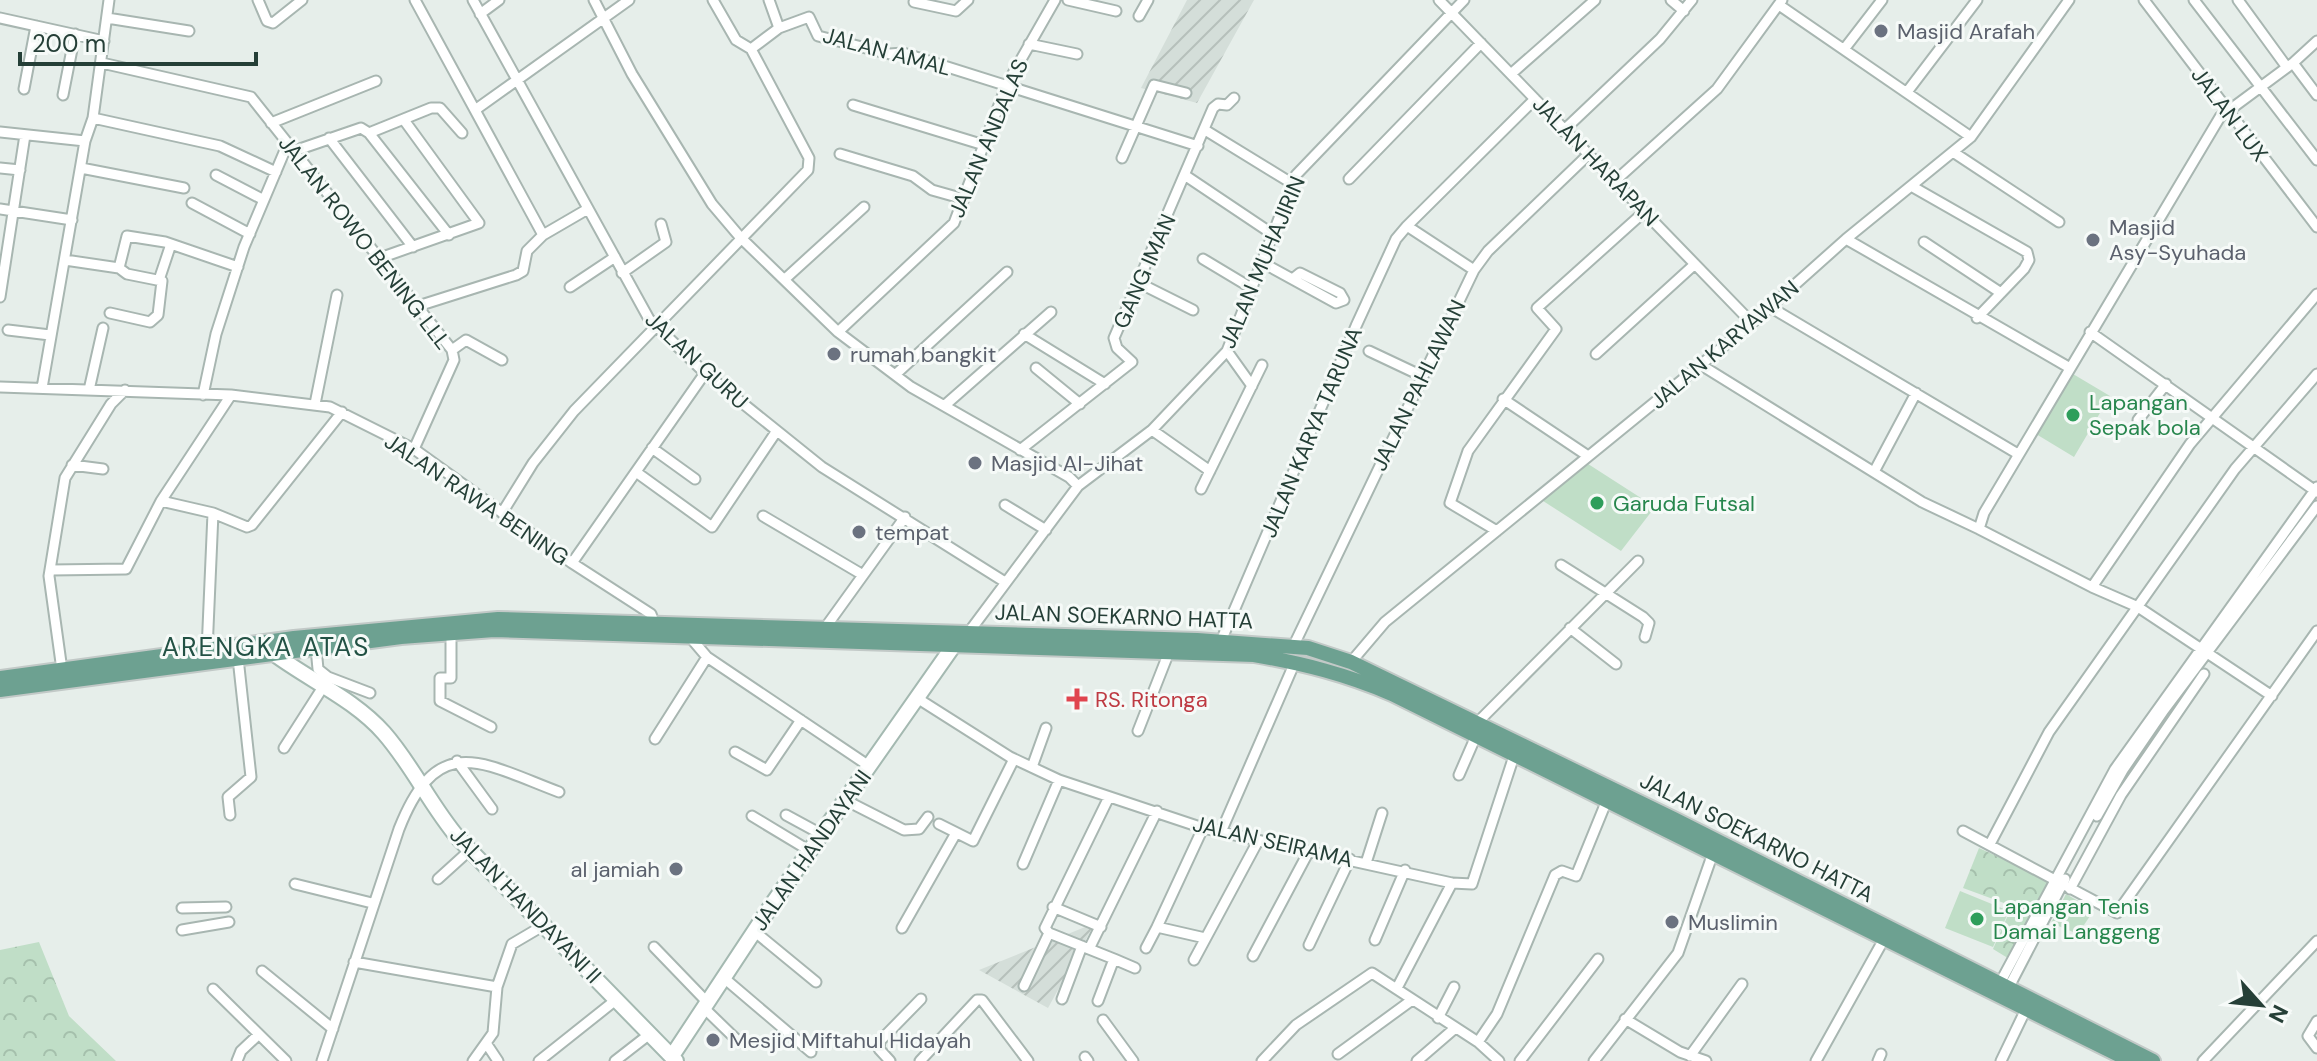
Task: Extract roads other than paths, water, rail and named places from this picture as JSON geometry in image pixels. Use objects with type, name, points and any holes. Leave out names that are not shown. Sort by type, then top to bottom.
[{"type":"main road","name":"JALAN SOEKARNO HATTA","points":[[0,690],[207,651],[395,627],[498,619],[969,632],[1254,655],[1294,654],[1308,648],[1351,662],[1477,730],[2005,985],[2153,1061]]},
{"type":"main road","name":"JALAN SOEKARNO HATTA","points":[[0,678],[62,670],[238,658],[451,632],[954,645],[1161,647],[1221,641],[1294,654],[1477,730],[1514,756],[1607,800],[1670,824],[1713,853],[2131,1061]]},
{"type":"street","points":[[42,388],[85,141],[93,118],[109,0]]},
{"type":"street","points":[[258,0],[267,21],[273,23],[302,0]]},
{"type":"street","points":[[415,0],[543,235]]},
{"type":"street","name":"JALAN GURU","points":[[473,0],[519,79],[586,210],[656,326],[705,373],[822,467],[1005,582]]},
{"type":"street","points":[[480,14],[499,0]]},
{"type":"street","points":[[594,0],[632,74],[712,204],[740,237],[838,332],[944,406],[1078,486]]},
{"type":"street","points":[[475,110],[629,0]]},
{"type":"street","points":[[502,513],[533,463],[574,411],[811,164],[751,49],[736,40],[713,0]]},
{"type":"street","points":[[751,49],[779,28],[769,0]]},
{"type":"street","points":[[914,2],[956,11],[968,0]]},
{"type":"street","name":"JALAN ANDALAS","points":[[838,332],[954,223],[1007,84],[1053,0]]},
{"type":"street","points":[[1068,0],[1116,11]]},
{"type":"street","points":[[1139,16],[1148,0]]},
{"type":"street","name":"JALAN HARAPAN","points":[[1439,0],[1752,323]]},
{"type":"street","name":"JALAN MUHAJIRIN","points":[[969,632],[1078,486],[1152,430],[1227,351],[1293,184],[1305,165],[1464,0]]},
{"type":"street","points":[[1511,74],[1595,0]]},
{"type":"street","points":[[1671,0],[1684,11]]},
{"type":"street","points":[[1563,131],[1660,39],[1692,0]]},
{"type":"street","points":[[1845,48],[1882,0]]},
{"type":"street","points":[[1907,92],[1977,0]]},
{"type":"street","name":"JALAN KARYAWAN","points":[[1351,662],[1385,622],[1752,323],[1846,239],[1971,137],[2069,0]]},
{"type":"street","name":"JALAN LUX","points":[[2144,0],[2317,227]]},
{"type":"street","points":[[2194,0],[2317,160]]},
{"type":"street","points":[[2238,0],[2317,95]]},
{"type":"street","points":[[1615,181],[1717,89],[1781,2],[1971,137]]},
{"type":"street","name":"JALAN AMAL","points":[[779,28],[809,17],[818,36],[890,54],[903,53],[1007,84]]},
{"type":"street","points":[[0,18],[104,41]]},
{"type":"street","points":[[107,18],[189,31]]},
{"type":"street","points":[[24,89],[36,26]]},
{"type":"street","points":[[63,95],[75,34]]},
{"type":"street","points":[[1979,529],[1984,513],[2018,454],[2220,117],[2317,41]]},
{"type":"street","points":[[1349,179],[1481,43]]},
{"type":"street","points":[[1029,44],[1077,54]]},
{"type":"street","name":"JALAN ROWO BENING LLL","points":[[102,63],[251,97],[452,350],[454,360],[414,449]]},
{"type":"street","points":[[271,123],[376,81]]},
{"type":"street","points":[[1007,84],[1198,146]]},
{"type":"street","points":[[1122,158],[1154,85],[1186,93]]},
{"type":"street","name":"GANG IMAN","points":[[1020,450],[1132,362],[1117,348],[1114,338],[1215,105],[1227,105],[1234,98]]},
{"type":"street","name":"JALAN KARYA TARUNA","points":[[1221,641],[1396,239],[1535,99]]},
{"type":"street","points":[[853,105],[984,145]]},
{"type":"street","points":[[369,133],[436,107],[462,133]]},
{"type":"street","points":[[93,118],[220,146],[276,172]]},
{"type":"street","points":[[380,258],[477,226],[478,218],[404,120]]},
{"type":"street","points":[[203,395],[216,334],[238,267],[276,172],[291,147],[361,128],[369,133],[449,235]]},
{"type":"street","points":[[1205,130],[1293,184]]},
{"type":"street","points":[[0,132],[85,141]]},
{"type":"street","points":[[0,297],[3,242],[25,135]]},
{"type":"street","points":[[329,138],[413,247]]},
{"type":"street","points":[[1953,152],[2059,222]]},
{"type":"street","points":[[840,154],[913,176],[932,190],[964,199]]},
{"type":"street","name":"JALAN PAHLAWAN","points":[[1221,832],[1294,654],[1474,270],[1488,251],[1589,154]]},
{"type":"street","points":[[0,168],[20,170]]},
{"type":"street","points":[[81,168],[184,188]]},
{"type":"street","points":[[216,175],[264,200]]},
{"type":"street","points":[[1186,176],[1274,235]]},
{"type":"street","points":[[1913,187],[2027,252],[2029,260],[2024,269],[1977,318]]},
{"type":"street","points":[[192,203],[250,234]]},
{"type":"street","points":[[785,279],[864,207]]},
{"type":"street","points":[[0,209],[72,220]]},
{"type":"street","points":[[418,306],[523,271],[527,251],[543,235],[586,210]]},
{"type":"street","points":[[1497,531],[1450,503],[1468,451],[1557,327],[1537,308],[1644,212]]},
{"type":"street","points":[[622,273],[666,242],[661,224]]},
{"type":"street","points":[[1407,226],[1474,270]]},
{"type":"street","points":[[119,268],[127,236],[171,244],[238,267]]},
{"type":"street","points":[[1846,239],[1977,318],[2070,368]]},
{"type":"street","points":[[1924,242],[2001,293]]},
{"type":"street","points":[[159,280],[171,244]]},
{"type":"street","points":[[570,287],[615,257]]},
{"type":"street","points":[[1203,259],[1253,289]]},
{"type":"street","points":[[65,260],[119,268],[127,274],[159,280],[164,286],[155,320],[150,322],[110,313]]},
{"type":"street","points":[[1263,263],[1295,277]]},
{"type":"street","points":[[1596,354],[1695,264]]},
{"type":"street","points":[[896,374],[1007,272]]},
{"type":"street","points":[[1300,273],[1340,293],[1344,300],[1336,303],[1297,284],[1295,277],[1300,273]]},
{"type":"street","points":[[1139,283],[1193,310]]},
{"type":"street","points":[[2092,587],[2190,444],[2317,294]]},
{"type":"street","points":[[315,404],[337,295]]},
{"type":"street","points":[[1770,307],[2018,454]]},
{"type":"street","points":[[944,406],[1051,312]]},
{"type":"street","points":[[89,390],[103,328]]},
{"type":"street","points":[[8,330],[50,335]]},
{"type":"street","points":[[2090,332],[2251,448],[2316,490],[2249,589],[2115,769],[2100,813]]},
{"type":"street","points":[[1024,334],[1105,384]]},
{"type":"street","points":[[452,350],[466,340],[502,360]]},
{"type":"street","points":[[1227,351],[1252,386]]},
{"type":"street","points":[[1369,351],[1422,376]]},
{"type":"street","points":[[1201,489],[1262,365]]},
{"type":"street","points":[[1701,365],[1875,470],[1922,502],[2138,607],[2272,696]]},
{"type":"street","points":[[1036,368],[1080,404]]},
{"type":"street","points":[[572,563],[705,373]]},
{"type":"street","points":[[1990,844],[2049,732],[2251,448],[2317,374]]},
{"type":"street","points":[[2138,420],[2166,384]]},
{"type":"street","name":"JALAN RAWA BENING","points":[[0,387],[231,395],[315,404],[342,412],[414,449],[572,563],[651,614],[654,622]]},
{"type":"street","points":[[62,670],[51,570],[65,478],[111,404],[125,390]]},
{"type":"street","points":[[1875,470],[1916,393]]},
{"type":"street","points":[[51,570],[126,569],[161,501],[231,395]]},
{"type":"street","points":[[1503,399],[1588,456]]},
{"type":"street","points":[[161,501],[213,513],[247,527],[255,523],[342,412]]},
{"type":"street","points":[[1152,430],[1210,471]]},
{"type":"street","points":[[636,472],[712,527],[776,432]]},
{"type":"street","points":[[652,448],[695,479]]},
{"type":"street","points":[[72,465],[103,469]]},
{"type":"street","points":[[1005,505],[1046,530]]},
{"type":"street","points":[[2249,589],[2317,506]]},
{"type":"street","points":[[207,651],[213,513]]},
{"type":"street","points":[[763,516],[863,575]]},
{"type":"street","points":[[825,628],[905,517]]},
{"type":"street","points":[[1459,775],[1477,730],[1570,628],[1638,561]]},
{"type":"street","points":[[1561,565],[1643,617],[1649,623],[1645,637]]},
{"type":"street","points":[[1570,628],[1616,664]]},
{"type":"street","points":[[1963,831],[2108,911],[2120,910],[2317,631]]},
{"type":"street","points":[[451,632],[451,678],[440,678],[440,701],[491,727]]},
{"type":"street","points":[[690,637],[707,657],[869,766]]},
{"type":"street","name":"JALAN HANDAYANI","points":[[674,1058],[754,931],[954,645]]},
{"type":"street","points":[[1138,731],[1161,647]]},
{"type":"street","points":[[316,648],[318,669],[328,677],[370,693]]},
{"type":"street","points":[[2005,985],[2063,885],[2123,770],[2204,651]]},
{"type":"street","name":"JALAN HANDAYANI II","points":[[273,653],[382,730],[423,784],[442,819],[674,1058]]},
{"type":"street","points":[[655,739],[707,657]]},
{"type":"street","points":[[230,815],[228,797],[251,777],[238,658]]},
{"type":"street","points":[[2100,813],[2132,778],[2204,674]]},
{"type":"street","points":[[284,748],[323,687]]},
{"type":"street","name":"JALAN SEIRAMA","points":[[917,698],[1014,759],[1059,780],[1203,828],[1405,870],[1452,883]]},
{"type":"street","points":[[2164,710],[2174,717]]},
{"type":"street","points":[[735,752],[767,770],[801,720]]},
{"type":"street","points":[[1032,767],[1046,728]]},
{"type":"street","points":[[1397,988],[1452,883],[1472,884],[1514,756]]},
{"type":"street","points":[[939,824],[973,841],[1014,759]]},
{"type":"street","points":[[322,1061],[372,903],[409,804],[423,784],[457,761],[474,760],[559,792]]},
{"type":"street","points":[[457,761],[492,809]]},
{"type":"street","points":[[2123,770],[2132,778]]},
{"type":"street","points":[[1023,864],[1059,780]]},
{"type":"street","points":[[1109,797],[1045,928],[1049,933],[1135,968]]},
{"type":"street","points":[[845,800],[904,830],[919,829],[928,817]]},
{"type":"street","points":[[1478,1042],[1497,1014],[1555,875],[1562,871],[1576,876],[1607,800]]},
{"type":"street","points":[[1062,999],[1086,946],[1101,927],[1157,811]]},
{"type":"street","points":[[1366,863],[1382,813]]},
{"type":"street","points":[[786,815],[821,834]]},
{"type":"street","points":[[752,816],[810,851]]},
{"type":"street","points":[[1146,948],[1203,828]]},
{"type":"street","points":[[902,928],[956,833]]},
{"type":"street","points":[[1194,960],[1258,841]]},
{"type":"street","points":[[438,879],[470,850]]},
{"type":"street","points":[[1253,956],[1309,851]]},
{"type":"street","points":[[1594,1061],[1678,953],[1713,853]]},
{"type":"street","points":[[1309,945],[1350,859]]},
{"type":"street","points":[[1375,940],[1405,870]]},
{"type":"street","points":[[295,884],[372,903]]},
{"type":"street","points":[[182,908],[226,907]]},
{"type":"street","points":[[1053,907],[1101,927]]},
{"type":"street","points":[[182,930],[229,922]]},
{"type":"street","points":[[473,1061],[493,1033],[497,987],[512,944],[546,924]]},
{"type":"street","points":[[1157,927],[1205,938]]},
{"type":"street","points":[[754,931],[816,982]]},
{"type":"street","points":[[1024,986],[1049,933]]},
{"type":"street","points":[[1816,1061],[1884,939]]},
{"type":"street","points":[[2203,1061],[2316,944]]},
{"type":"street","points":[[654,947],[739,1042]]},
{"type":"street","points":[[1098,1001],[1114,959]]},
{"type":"street","points":[[1520,1061],[1598,959]]},
{"type":"street","points":[[354,962],[497,987]]},
{"type":"street","points":[[262,971],[333,1029]]},
{"type":"street","points":[[1262,1061],[1296,1025],[1366,975],[1379,974],[1454,1029],[1478,1042],[1499,1061]]},
{"type":"street","points":[[724,978],[811,1052]]},
{"type":"street","points":[[1690,1056],[1742,984]]},
{"type":"street","points":[[1438,1018],[1454,987]]},
{"type":"street","points":[[213,989],[257,1036],[286,1061]]},
{"type":"street","points":[[539,1061],[617,999]]},
{"type":"street","points":[[890,1061],[879,1049],[880,1041],[921,999]]},
{"type":"street","points":[[920,1061],[977,1000],[982,1000],[1028,1061]]},
{"type":"street","points":[[1338,1054],[1412,1000]]},
{"type":"street","points":[[2001,1061],[2027,1007]]},
{"type":"street","points":[[1625,1019],[1690,1056],[1706,1061]]},
{"type":"street","points":[[1103,1020],[1133,1061]]},
{"type":"street","points":[[2317,1021],[2308,1036],[2317,1048]]},
{"type":"street","points":[[1417,1061],[1429,1058],[1454,1029]]},
{"type":"street","points":[[615,1061],[651,1033]]},
{"type":"street","points":[[237,1061],[241,1051],[257,1036]]},
{"type":"street","points":[[486,1043],[498,1061]]},
{"type":"place","name":"Masjid Arafah","points":[[1881,31]]},
{"type":"place","name":"Masjid Asy-Syuhada","points":[[2093,240]]},
{"type":"place","name":"rumah bangkit","points":[[834,354]]},
{"type":"place","name":"Lapangan Sepak bola","points":[[2073,415]]},
{"type":"place","name":"Masjid Al-Jihat","points":[[975,463]]},
{"type":"place","name":"Garuda Futsal","points":[[1597,503]]},
{"type":"place","name":"tempat","points":[[859,532]]},
{"type":"place","name":"RS. Ritonga","points":[[1077,699]]},
{"type":"place","name":"al jamiah","points":[[676,869]]},
{"type":"place","name":"Lapangan Tenis Damai Langgeng","points":[[1977,919]]},
{"type":"place","name":"Muslimin","points":[[1672,922]]},
{"type":"place","name":"Mesjid Miftahul Hidayah","points":[[713,1040]]},
{"type":"district","name":"ARENGKA ATAS","points":[[266,647]]}]
